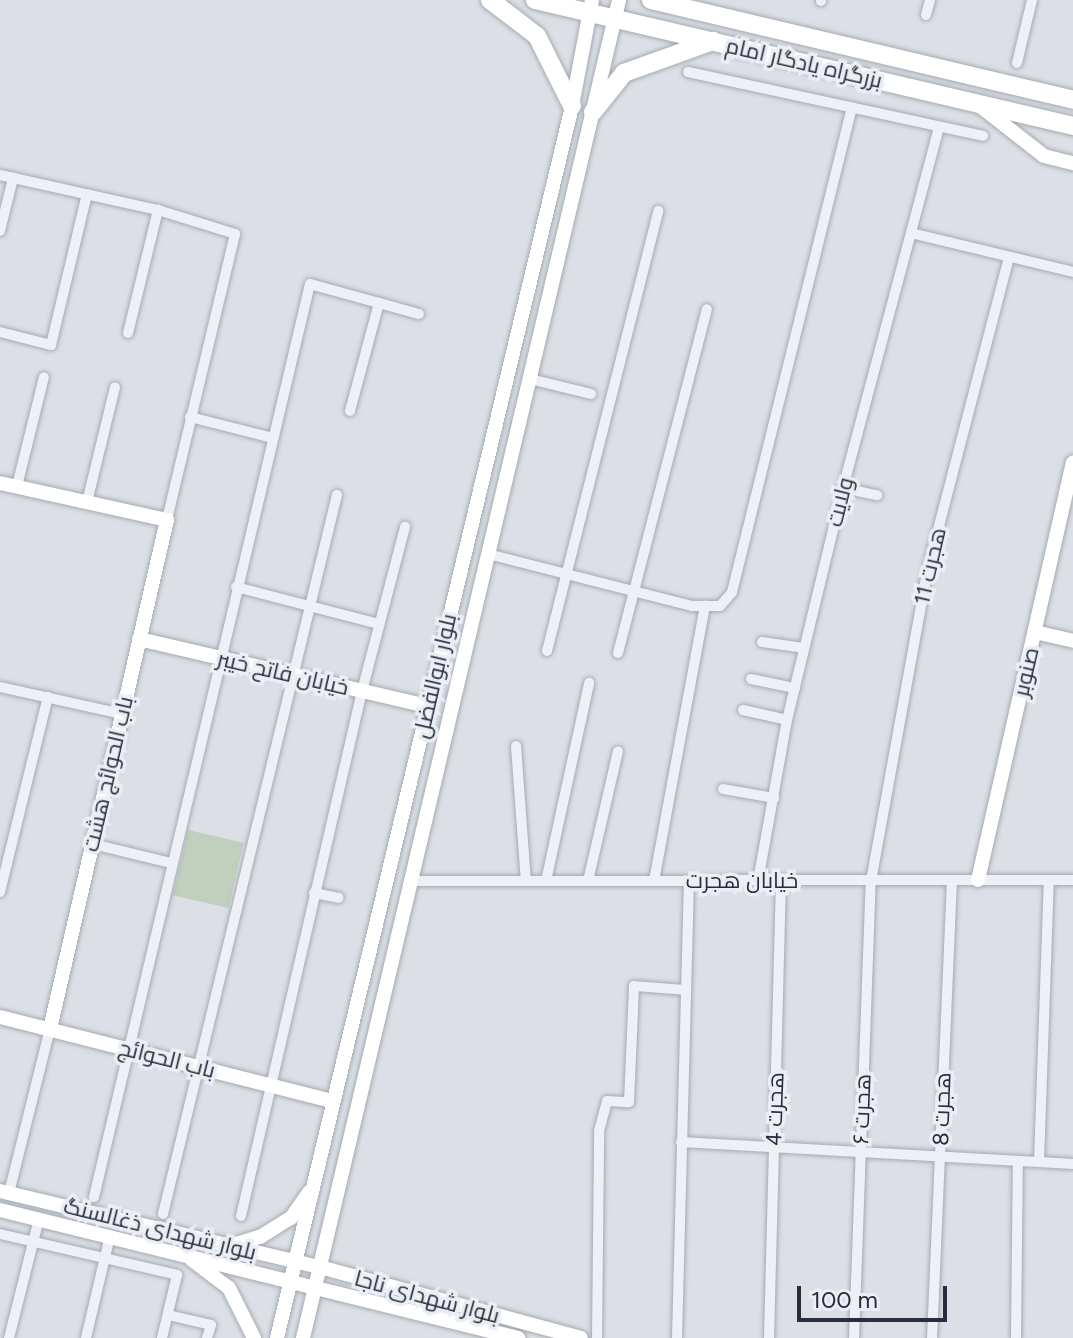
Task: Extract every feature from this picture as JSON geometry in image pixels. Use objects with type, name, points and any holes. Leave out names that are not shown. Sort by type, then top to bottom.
[{"type":"highway","points":[[490,0],[537,36],[572,106]]},
{"type":"highway","name":"بزرگراه یادگار امام","points":[[535,0],[591,6],[615,19],[1073,126]]},
{"type":"highway","name":"بزرگراه یادگار امام","points":[[651,0],[708,16],[1073,100]]},
{"type":"highway","points":[[691,0],[708,16]]},
{"type":"highway","points":[[593,112],[624,73],[713,41]]},
{"type":"main road","name":"بلوار ابوالفضل","points":[[303,1338],[619,0]]},
{"type":"main road","name":"بلوار ابوالفضل","points":[[277,1338],[572,106],[591,6]]},
{"type":"main road","points":[[977,103],[1044,156],[1073,163]]},
{"type":"main road","points":[[499,411],[521,416]]},
{"type":"main road","name":"صنوبر","points":[[978,880],[1073,463]]},
{"type":"main road","points":[[0,483],[167,520]]},
{"type":"main road","name":"باب الحوائج هشت","points":[[50,1029],[167,520]]},
{"type":"main road","points":[[1035,632],[1073,641]]},
{"type":"main road","name":"خیابان فاتح خیبر","points":[[139,639],[427,706]]},
{"type":"main road","name":"باب الحوائج","points":[[0,1017],[333,1101]]},
{"type":"main road","points":[[229,1246],[260,1237],[291,1218],[313,1185]]},
{"type":"main road","name":"بلوار شهدای ذغالسنگ","points":[[5,1192],[320,1267]]},
{"type":"main road","name":"بلوار شهدای ذغالسنگ","points":[[0,1210],[315,1285]]},
{"type":"main road","points":[[182,1253],[229,1288],[254,1338]]},
{"type":"main road","name":"بلوار شهدای ناجا","points":[[320,1267],[531,1331],[581,1338]]},
{"type":"main road","name":"بلوار شهدای ناجا","points":[[315,1285],[518,1338]]},
{"type":"street","points":[[926,15],[930,0]]},
{"type":"street","points":[[1017,63],[1032,0]]},
{"type":"street","points":[[688,72],[983,136]]},
{"type":"street","points":[[488,554],[634,592],[705,606],[720,606],[732,592],[852,108]]},
{"type":"street","name":"ولایت","points":[[758,881],[787,720],[804,648],[939,127]]},
{"type":"street","points":[[0,175],[158,210],[235,234],[167,520]]},
{"type":"street","points":[[0,231],[13,178]]},
{"type":"street","points":[[0,332],[51,345],[87,194]]},
{"type":"street","points":[[128,333],[158,210]]},
{"type":"street","points":[[547,651],[658,211]]},
{"type":"street","points":[[911,233],[1073,272]]},
{"type":"street","name":"هجرت 11","points":[[871,881],[927,572],[1009,257]]},
{"type":"street","points":[[94,1197],[219,658],[310,284],[419,314]]},
{"type":"street","points":[[350,411],[379,303]]},
{"type":"street","points":[[618,653],[707,309]]},
{"type":"street","points":[[17,486],[44,377]]},
{"type":"street","points":[[530,379],[591,394]]},
{"type":"street","points":[[87,502],[115,387]]},
{"type":"street","points":[[190,417],[273,438]]},
{"type":"street","points":[[843,488],[877,495]]},
{"type":"street","points":[[163,1214],[337,495]]},
{"type":"street","points":[[241,1216],[268,1085],[362,691],[405,527]]},
{"type":"street","points":[[236,587],[379,624]]},
{"type":"street","points":[[654,881],[705,606]]},
{"type":"street","points":[[762,642],[804,648]]},
{"type":"street","points":[[751,679],[795,688]]},
{"type":"street","points":[[546,881],[589,683]]},
{"type":"street","points":[[0,687],[122,714]]},
{"type":"street","points":[[0,892],[48,697]]},
{"type":"street","points":[[743,710],[787,720]]},
{"type":"street","points":[[516,746],[526,881]]},
{"type":"street","points":[[588,881],[618,751]]},
{"type":"street","points":[[723,789],[774,798]]},
{"type":"street","points":[[93,844],[171,863]]},
{"type":"street","name":"هجرت 8","points":[[932,1338],[952,880]]},
{"type":"street","points":[[1039,1162],[1049,880]]},
{"type":"street","name":"خیابان هجرت","points":[[411,881],[1073,880]]},
{"type":"street","points":[[677,1338],[689,881]]},
{"type":"street","name":"هجرت 4","points":[[769,1338],[781,881]]},
{"type":"street","name":"هجرت ۶","points":[[854,1338],[871,881]]},
{"type":"street","points":[[314,893],[339,898]]},
{"type":"street","points":[[597,1338],[599,1131],[607,1101],[629,1102],[634,986],[686,990]]},
{"type":"street","points":[[5,1192],[50,1029]]},
{"type":"street","points":[[681,1142],[1073,1164]]},
{"type":"street","points":[[1016,1338],[1018,1161]]},
{"type":"street","points":[[9,1338],[39,1219]]},
{"type":"street","points":[[0,1234],[177,1275],[162,1338]]},
{"type":"street","points":[[86,1338],[110,1236]]},
{"type":"street","points":[[168,1315],[211,1325],[207,1338]]},
{"type":"green space","points":[[188,830],[244,843],[228,908],[173,895]]}]
